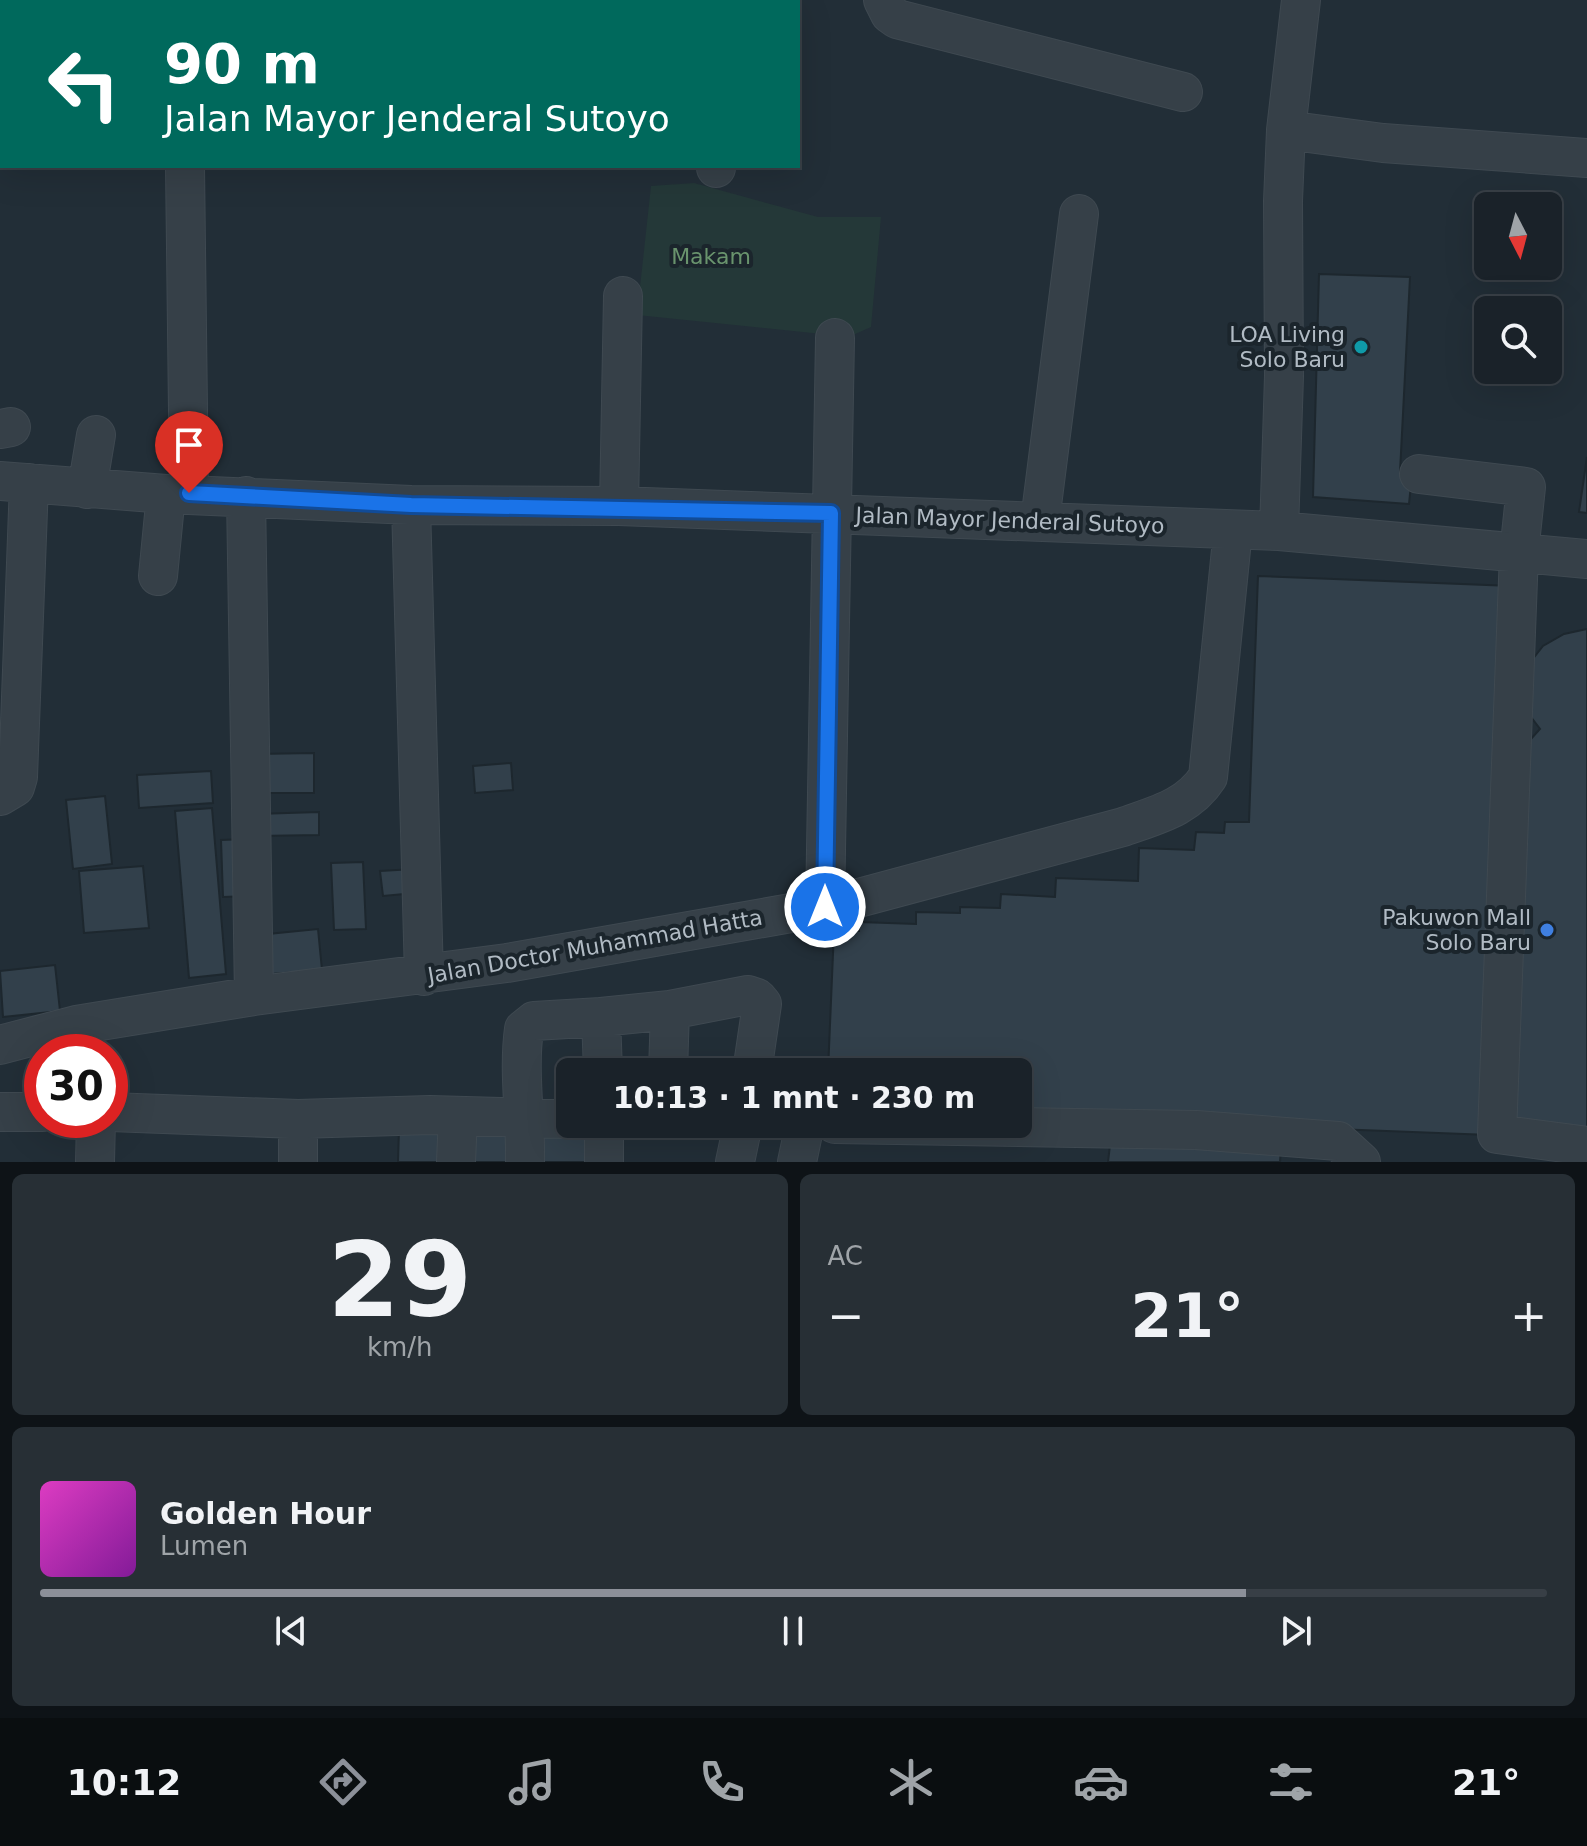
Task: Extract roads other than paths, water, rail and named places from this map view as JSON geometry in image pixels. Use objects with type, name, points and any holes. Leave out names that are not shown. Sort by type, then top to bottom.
[{"type":"street","points":[[883,0],[890,14],[897,19],[1183,92]]},
{"type":"street","points":[[1279,531],[1286,130],[1301,0]]},
{"type":"street","points":[[1286,130],[1383,143],[1587,158]]},
{"type":"street","points":[[158,576],[178,493],[185,168]]},
{"type":"street","points":[[1040,521],[1079,214]]},
{"type":"street","points":[[619,506],[623,296]]},
{"type":"street","points":[[825,907],[835,338]]},
{"type":"street","points":[[87,489],[96,435]]},
{"type":"street","points":[[1419,474],[1526,487],[1519,553],[1497,1134],[1587,1146]]},
{"type":"street","points":[[0,796],[15,787],[18,777],[15,482]]},
{"type":"street","name":"Jalan Mayor Jenderal Sutoyo","points":[[15,482],[87,489],[411,505],[619,506],[1279,531],[1587,559]]},
{"type":"street","points":[[246,496],[254,996]]},
{"type":"street","points":[[411,505],[424,976]]},
{"type":"street","name":"Jalan Doctor Muhammad Hatta","points":[[0,1045],[76,1025],[254,996],[424,976],[825,907],[1123,827],[1163,813],[1197,795],[1208,777],[1233,530]]},
{"type":"street","points":[[525,1162],[526,1118],[520,1052],[524,1029],[534,1021],[670,1010],[748,995],[762,1004],[754,1058]]},
{"type":"street","points":[[668,1058],[670,1010]]},
{"type":"street","points":[[601,1017],[602,1058]]},
{"type":"street","points":[[0,1112],[24,1112]]},
{"type":"street","points":[[128,1113],[298,1119],[458,1116],[556,1119]]},
{"type":"street","points":[[456,1162],[458,1116]]},
{"type":"street","points":[[298,1119],[298,1162]]},
{"type":"street","points":[[1008,1138],[1095,1145],[1196,1130],[1338,1141],[1361,1162]]},
{"type":"street","points":[[95,1162],[96,1138]]},
{"type":"street","points":[[604,1138],[604,1162]]},
{"type":"street","points":[[735,1162],[740,1138]]},
{"type":"street","points":[[797,1162],[802,1138]]},
{"type":"place","name":"LOA Living Solo Baru","points":[[1361,347]]},
{"type":"place","name":"Pakuwon Mall Solo Baru","points":[[1547,930]]},
{"type":"park label","name":"Makam","points":[[711,256]]}]
